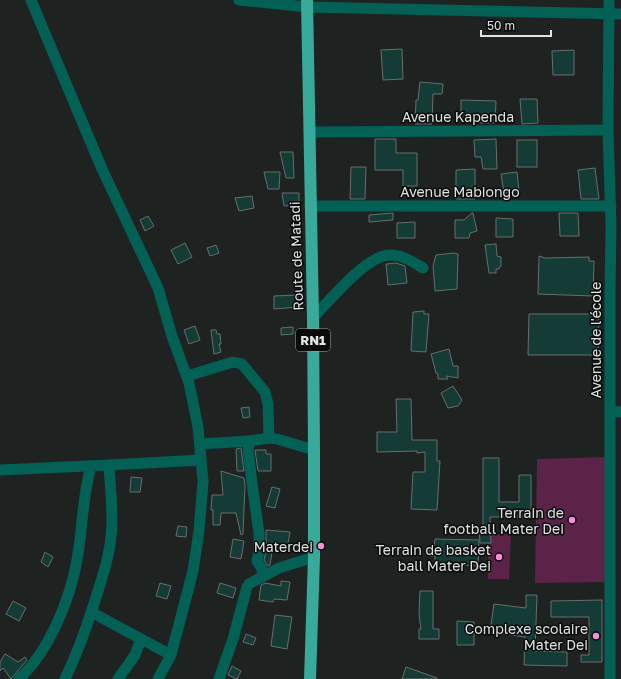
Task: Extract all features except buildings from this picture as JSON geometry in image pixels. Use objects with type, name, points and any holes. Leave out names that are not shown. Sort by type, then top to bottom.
[{"type":"highway","name":"Route de Matadi","points":[[307,3],[314,450],[314,557],[310,679]]},
{"type":"street","points":[[31,0],[102,170],[158,288],[172,336],[187,376],[198,427],[202,494],[199,531],[193,571],[171,655],[158,679]]},
{"type":"street","points":[[239,0],[621,14]]},
{"type":"street","name":"Avenue de l'école","points":[[609,0],[608,130],[616,411],[610,679]]},
{"type":"street","name":"Avenue Kapenda","points":[[309,132],[608,130]]},
{"type":"street","name":"Avenue Mabiongo","points":[[310,206],[610,206]]},
{"type":"street","points":[[313,318],[355,273],[380,257],[389,255],[400,256],[424,268]]},
{"type":"street","points":[[187,376],[233,362],[242,364],[265,392],[268,404],[269,438]]},
{"type":"street","points":[[200,444],[249,441],[269,438],[314,450]]},
{"type":"street","points":[[249,441],[248,450],[260,533],[257,561],[262,569],[263,576]]},
{"type":"street","points":[[0,470],[201,460]]},
{"type":"street","points":[[65,679],[71,667],[100,585],[112,535],[108,465]]},
{"type":"street","points":[[19,679],[36,659],[49,638],[71,586],[77,561],[86,484],[91,466]]},
{"type":"street","points":[[219,679],[233,639],[247,587],[251,582],[279,568],[314,557]]},
{"type":"street","points":[[91,612],[171,655]]},
{"type":"street","points":[[118,679],[135,655],[141,639]]},
{"type":"shaded area","name":"Terrain de football Mater Dei","points":[[608,457],[608,582],[535,583],[537,459]]},
{"type":"shaded area","name":"Terrain de basket ball Mater Dei","points":[[511,534],[509,579],[488,579],[488,535]]},
{"type":"place","name":"Terrain de football Mater Dei","points":[[572,520]]},
{"type":"place","name":"Materdei","points":[[321,546]]},
{"type":"place","name":"Terrain de basket ball Mater Dei","points":[[499,557]]},
{"type":"place","name":"Complexe scolaire Mater Dei","points":[[596,636]]}]
